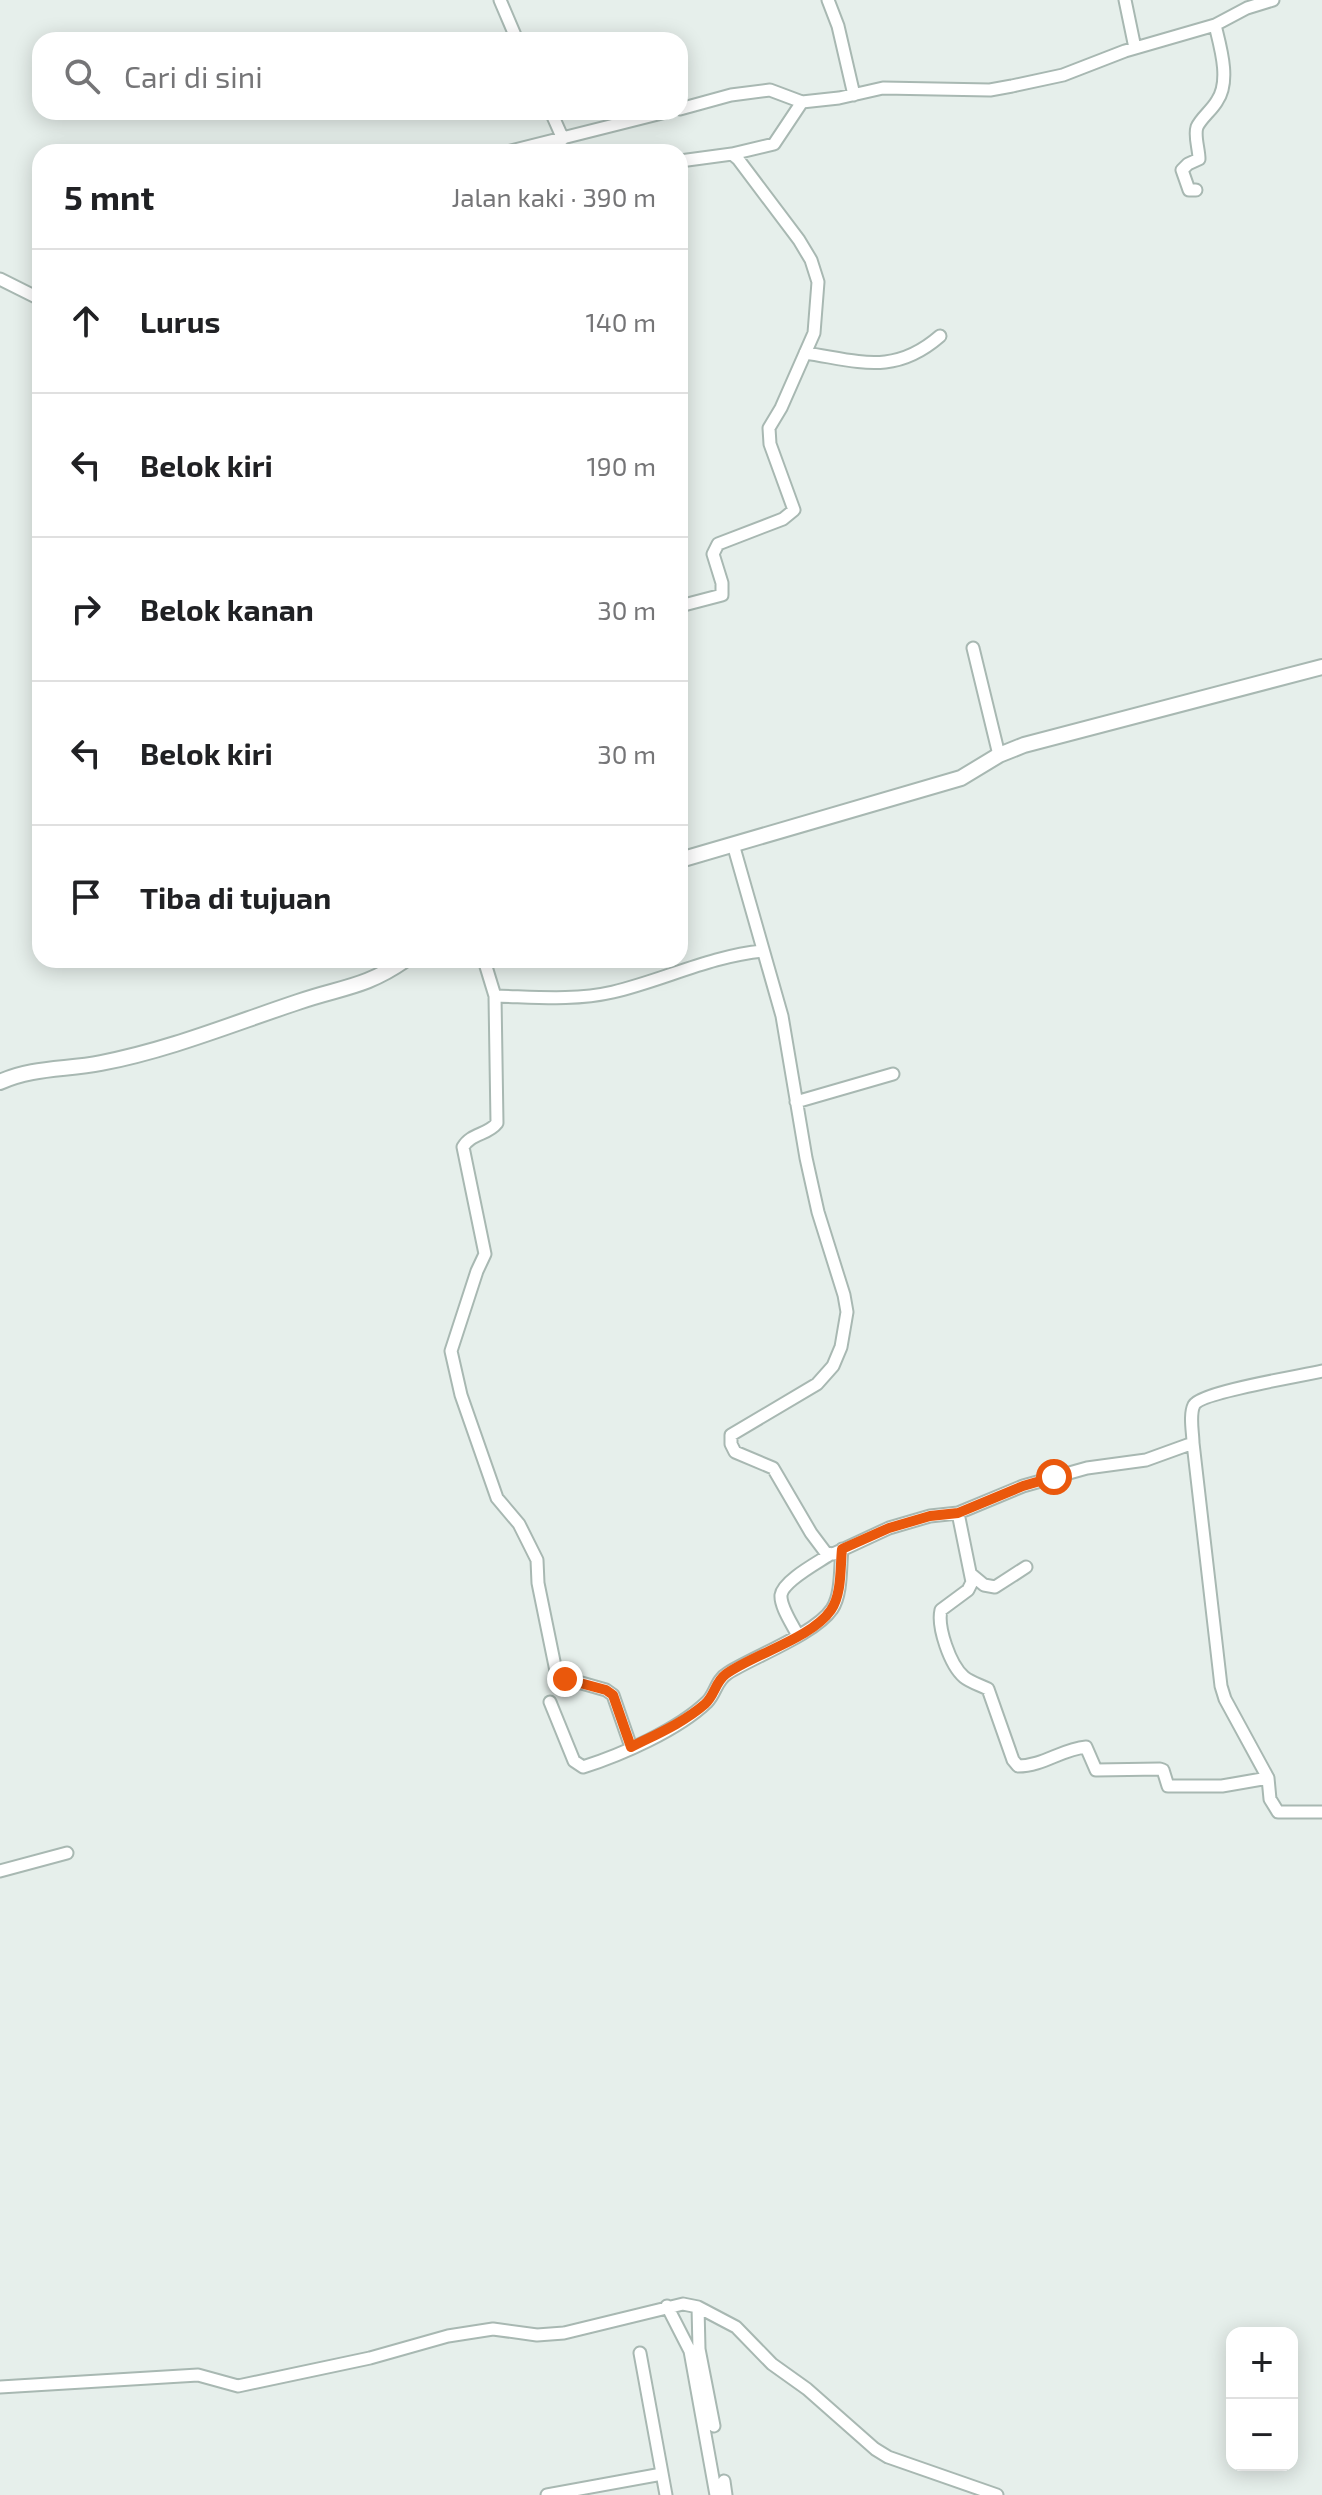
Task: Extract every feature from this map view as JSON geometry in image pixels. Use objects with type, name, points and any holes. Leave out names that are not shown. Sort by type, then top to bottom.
[{"type":"street","points":[[500,0],[514,32]]},
{"type":"street","points":[[828,0],[838,26],[854,95]]},
{"type":"street","points":[[1125,0],[1135,48]]},
{"type":"street","points":[[688,107],[731,95],[770,90],[802,102],[883,88],[990,90],[1063,75],[1135,48],[1215,25],[1247,8],[1273,0]]},
{"type":"street","points":[[1196,190],[1189,190],[1182,170],[1199,159],[1198,124],[1222,91],[1221,49],[1215,25]]},
{"type":"street","points":[[688,160],[774,144],[802,102]]},
{"type":"street","points":[[555,120],[563,139]]},
{"type":"street","points":[[541,144],[632,120]]},
{"type":"street","points":[[688,604],[722,595],[722,583],[713,554],[718,544],[783,519],[794,510],[768,436],[814,333],[817,306],[818,282],[811,260],[732,154]]},
{"type":"street","points":[[0,279],[32,295]]},
{"type":"street","points":[[805,353],[884,363],[906,359],[940,336]]},
{"type":"street","points":[[973,648],[999,755]]},
{"type":"street","points":[[688,858],[961,778],[999,755],[1024,745],[1322,667]]},
{"type":"street","points":[[733,844],[782,1016],[818,1212],[844,1295],[846,1328],[833,1366],[817,1384],[745,1425],[731,1435],[730,1440],[735,1452],[773,1468],[811,1533],[829,1555]]},
{"type":"street","points":[[688,967],[763,951]]},
{"type":"street","points":[[0,1082],[34,1070],[81,1067],[154,1052],[298,1002],[365,984],[392,968]]},
{"type":"street","points":[[486,968],[495,996],[497,1123],[492,1129],[467,1141],[463,1147],[485,1254],[451,1351],[461,1395],[497,1498],[519,1524],[537,1560],[538,1583],[557,1676],[606,1690],[613,1695],[631,1747]]},
{"type":"street","points":[[495,996],[544,1000],[591,996],[687,968]]},
{"type":"street","points":[[796,1102],[893,1074]]},
{"type":"street","points":[[1322,1371],[1215,1393],[1198,1399],[1192,1408],[1193,1443],[1225,1699],[1268,1778],[1270,1799],[1278,1812],[1322,1812]]},
{"type":"street","points":[[798,1636],[781,1599],[783,1590],[788,1583],[829,1555],[905,1523],[958,1513],[1023,1486],[1087,1468],[1146,1460],[1193,1443]]},
{"type":"street","points":[[958,1513],[972,1575],[968,1590],[941,1610],[939,1627],[962,1676],[988,1689],[1013,1760],[1018,1766],[1029,1766],[1086,1747],[1096,1770],[1160,1769],[1168,1786],[1222,1786],[1268,1778]]},
{"type":"street","points":[[550,1702],[578,1766],[588,1765],[631,1747],[691,1715],[713,1696],[717,1684],[727,1673],[798,1636],[833,1607],[838,1593],[842,1549]]},
{"type":"street","points":[[972,1575],[984,1585],[995,1587],[1026,1567]]},
{"type":"street","points":[[0,1871],[67,1853]]},
{"type":"street","points":[[0,2387],[198,2375],[238,2386],[370,2358],[448,2336],[493,2329],[537,2335],[564,2333],[683,2304],[698,2307],[736,2327],[772,2364],[888,2457],[980,2492],[997,2495]]},
{"type":"street","points":[[667,2306],[690,2351],[716,2495]]},
{"type":"street","points":[[698,2307],[699,2349],[714,2426]]},
{"type":"street","points":[[640,2353],[666,2495]]},
{"type":"street","points":[[547,2495],[662,2474]]},
{"type":"street","points":[[724,2481],[726,2495]]},
{"type":"route","points":[[565,1679],[606,1690],[613,1695],[631,1747],[683,1721],[708,1702],[727,1673],[798,1636],[829,1613],[838,1593],[842,1549],[889,1528],[930,1516],[958,1513],[1023,1486],[1054,1477]]}]
